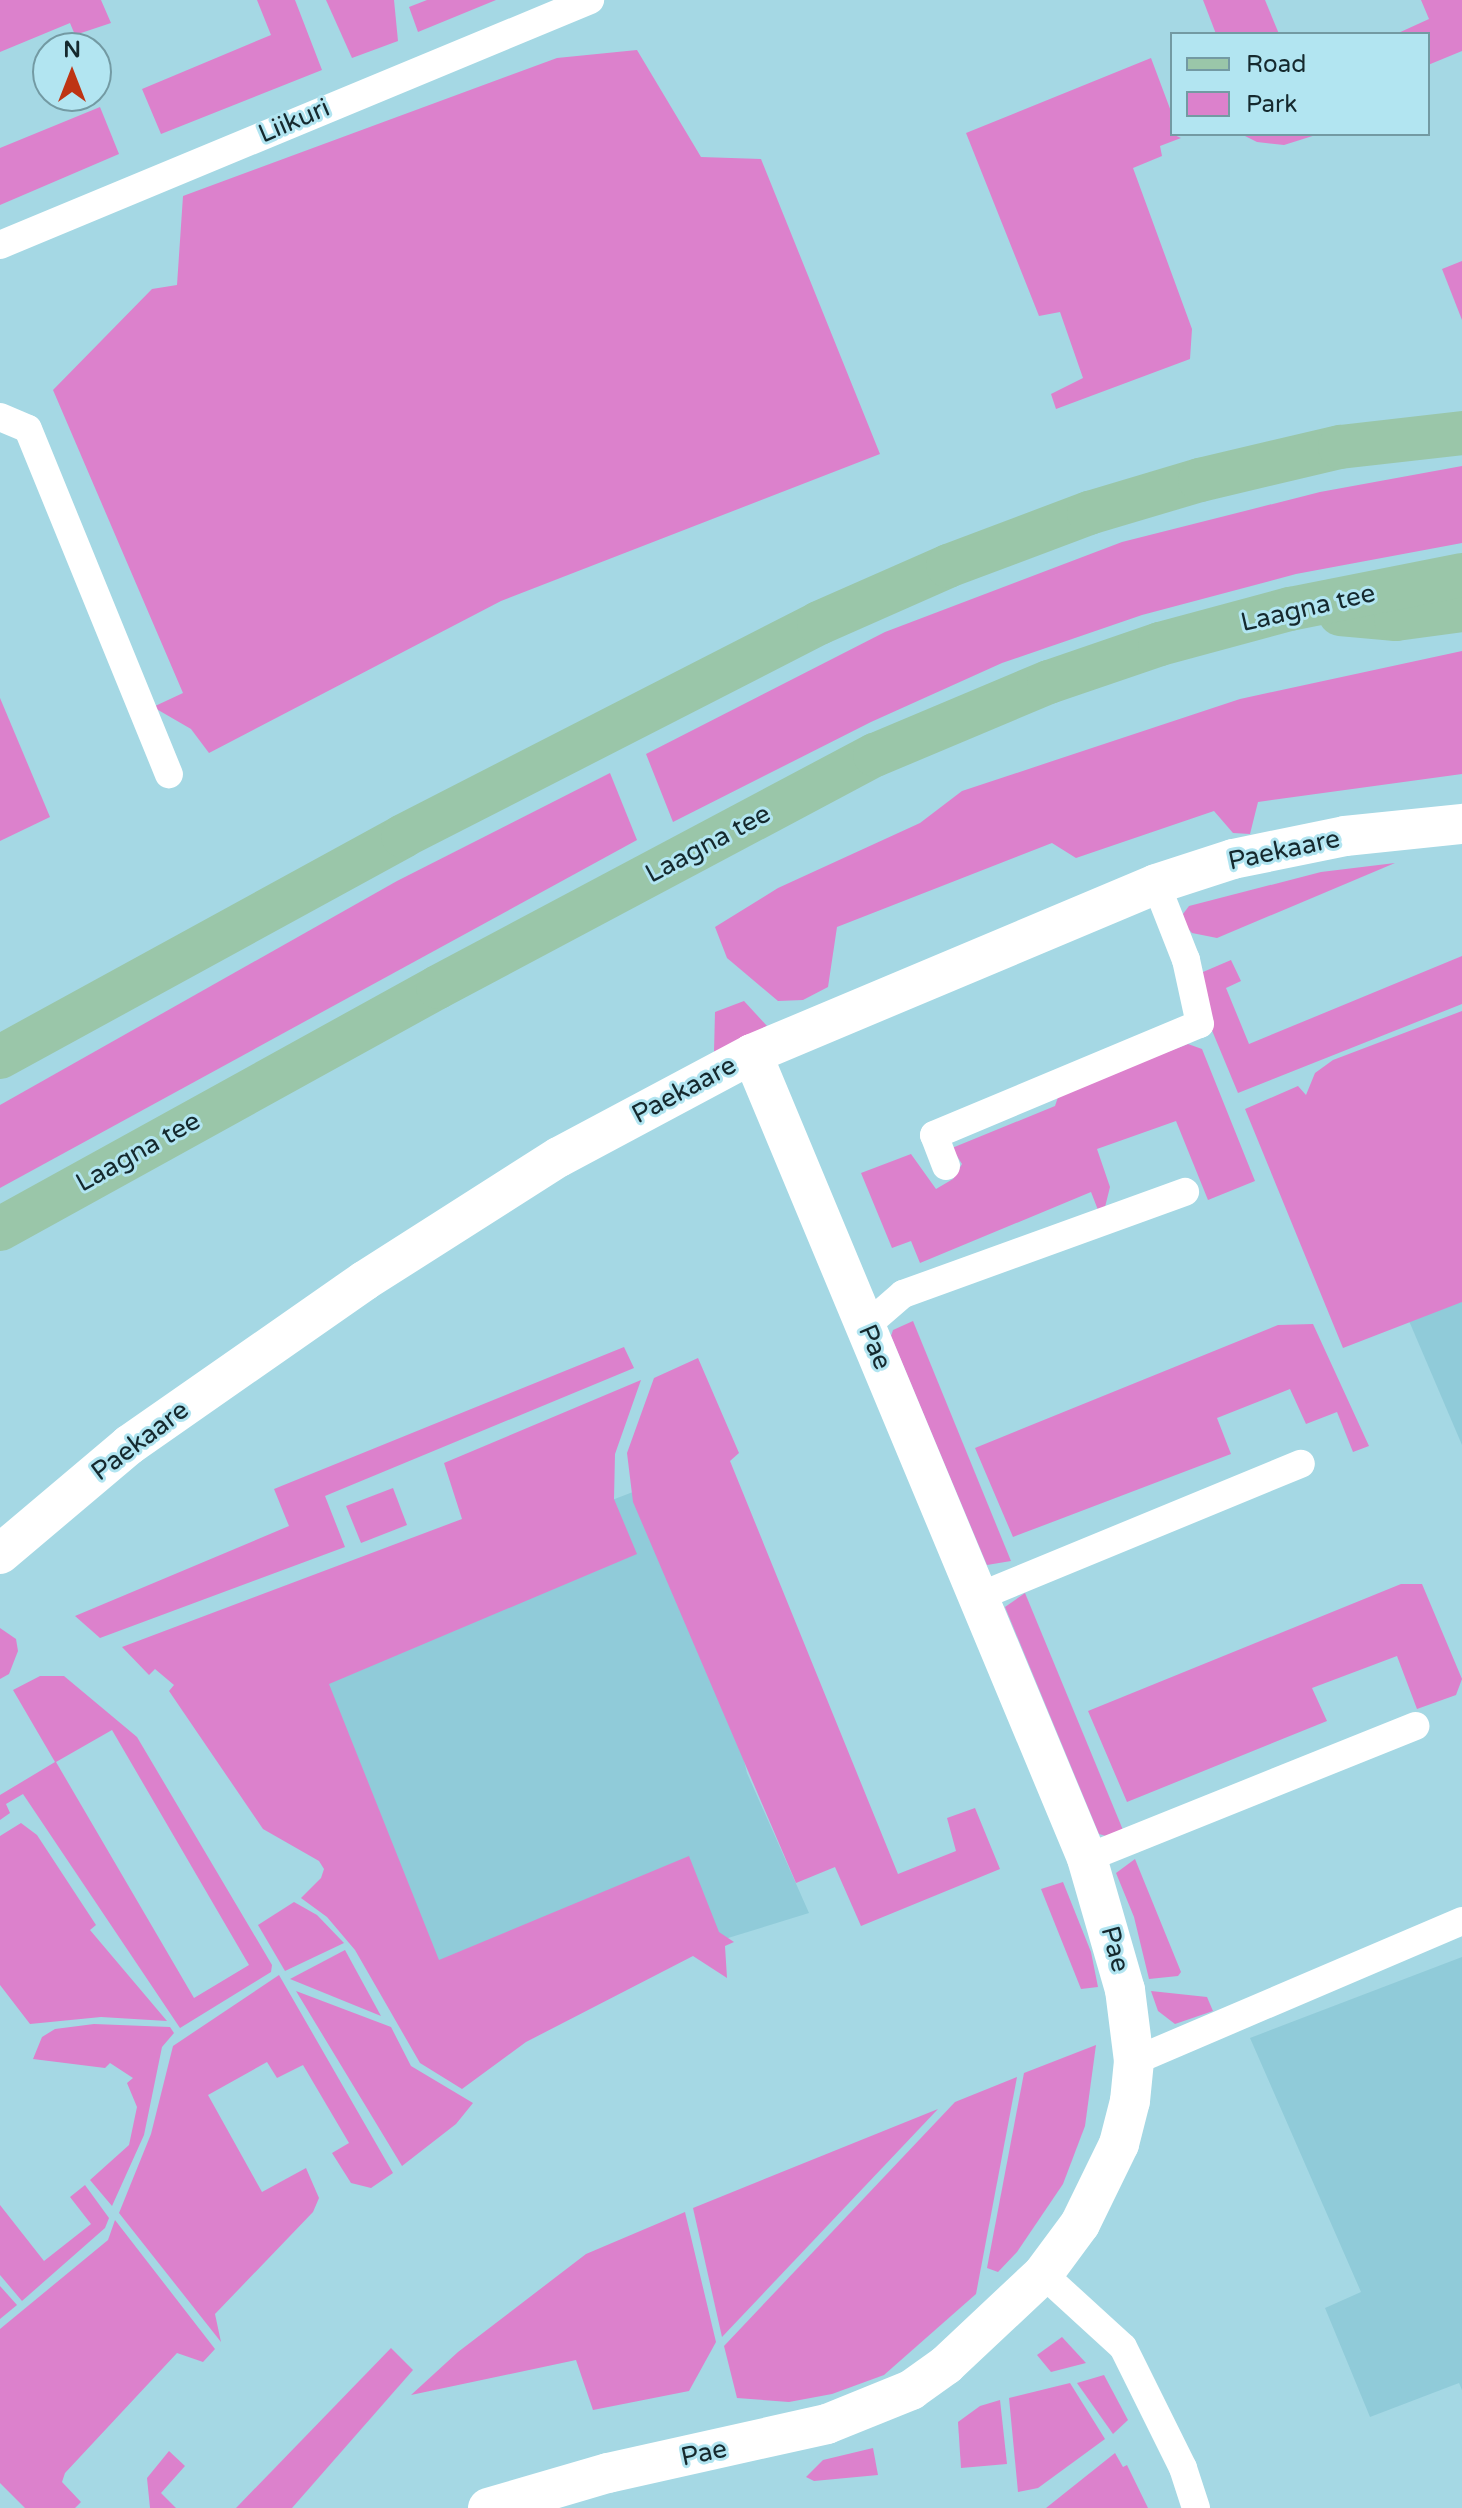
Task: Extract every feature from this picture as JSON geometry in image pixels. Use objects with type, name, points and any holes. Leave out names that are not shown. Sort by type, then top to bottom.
[{"type":"main road","points":[[0,1057],[403,836],[819,623],[948,566],[1089,513],[1340,447],[1462,410]]},
{"type":"main road","points":[[1340,447],[1462,433]]},
{"type":"main road","name":"Laagna tee","points":[[0,1229],[438,987],[875,755],[1062,677],[1160,644],[1290,609],[1462,575]]},
{"type":"main road","points":[[1290,609],[1396,619],[1462,610]]},
{"type":"street","name":"Liikuri","points":[[0,245],[590,0]]},
{"type":"street","points":[[0,417],[28,429],[169,774]]},
{"type":"street","name":"Paekaare","points":[[0,1554],[129,1445],[364,1281],[559,1157],[752,1054],[1156,884],[1233,859],[1345,836],[1462,824]]},
{"type":"street","points":[[946,1166],[934,1135],[1200,1024],[1186,960],[1156,884]]},
{"type":"street","name":"Pae","points":[[488,2508],[608,2473],[784,2436],[881,2405],[946,2365],[1043,2274],[1080,2224],[1119,2144],[1134,2061],[1125,1990],[1087,1858],[752,1054]]},
{"type":"street","points":[[866,1326],[903,1294],[1185,1192]]},
{"type":"street","points":[[980,1596],[1301,1464]]},
{"type":"street","points":[[1087,1858],[1416,1726]]},
{"type":"street","points":[[1134,2061],[1462,1921]]},
{"type":"street","points":[[1043,2274],[1123,2347],[1183,2468],[1196,2508]]},
{"type":"shaded area","points":[[1462,1130],[1462,1445],[1348,1178]]},
{"type":"shaded area","points":[[677,1475],[747,1773],[809,1913],[728,1938],[457,2067],[215,1653]]},
{"type":"shaded area","points":[[1462,1957],[1462,2390],[1459,2383],[1370,2417],[1325,2308],[1361,2292],[1250,2038]]},
{"type":"green space","points":[[0,0],[101,0],[111,23],[84,32],[74,32],[70,23],[48,32],[32,32],[32,39],[0,52]]},
{"type":"green space","points":[[257,0],[295,0],[322,70],[161,134],[142,89],[271,35]]},
{"type":"green space","points":[[326,0],[394,0],[398,41],[352,58]]},
{"type":"green space","points":[[427,0],[496,0],[418,32],[409,7]]},
{"type":"green space","points":[[1203,0],[1265,0],[1278,32],[1215,32]]},
{"type":"green space","points":[[1421,0],[1462,0],[1462,51],[1430,64],[1430,32],[1400,32],[1429,19]]},
{"type":"green space","points":[[637,50],[701,157],[761,159],[880,454],[501,601],[209,753],[191,729],[153,707],[183,693],[53,390],[152,289],[177,285],[183,196],[557,58]]},
{"type":"green space","points":[[1151,58],[1170,109],[1170,136],[1181,138],[1160,146],[1162,156],[1133,168],[1192,329],[1190,359],[1056,409],[1051,394],[1083,378],[1060,312],[1039,316],[966,133]]},
{"type":"green space","points":[[88,112],[102,112],[119,154],[0,205],[0,148]]},
{"type":"green space","points":[[1245,136],[1313,136],[1284,145],[1257,142]]},
{"type":"green space","points":[[1462,261],[1462,320],[1442,269]]},
{"type":"green space","points":[[1462,466],[1462,543],[1296,574],[1142,615],[1002,663],[871,722],[673,822],[646,754],[885,632],[1122,542],[1320,492]]},
{"type":"green space","points":[[1462,651],[1462,774],[1258,802],[1250,834],[1233,833],[1214,811],[1076,858],[1052,843],[837,927],[828,987],[803,1000],[778,1001],[727,958],[715,927],[778,888],[920,823],[962,791],[1240,699]]},
{"type":"green space","points":[[0,698],[50,817],[0,841]]},
{"type":"green space","points":[[610,773],[637,840],[0,1188],[0,1105],[397,881]]},
{"type":"green space","points":[[1395,863],[1217,938],[1192,933],[1185,925],[1183,914],[1189,906],[1321,872]]},
{"type":"green space","points":[[1462,956],[1462,1004],[1238,1093],[1196,992],[1203,972],[1231,960],[1241,981],[1226,988],[1249,1044]]},
{"type":"green space","points":[[744,1001],[767,1026],[714,1052],[715,1012]]},
{"type":"green space","points":[[1462,1011],[1462,1302],[1343,1348],[1245,1109],[1298,1086],[1306,1095],[1315,1073],[1333,1060]]},
{"type":"green space","points":[[1188,1044],[1202,1049],[1255,1181],[1208,1200],[1176,1121],[1097,1149],[1110,1187],[1105,1207],[1098,1210],[1091,1192],[920,1263],[911,1241],[892,1248],[861,1173],[911,1154],[936,1189],[953,1179],[962,1164],[952,1148],[1055,1106],[1059,1094]]},
{"type":"green space","points":[[913,1321],[1011,1561],[987,1565],[891,1336],[893,1330]]},
{"type":"green space","points":[[1313,1324],[1369,1446],[1353,1452],[1337,1412],[1306,1424],[1290,1389],[1217,1418],[1231,1454],[1013,1537],[975,1448],[1278,1325]]},
{"type":"green space","points":[[624,1347],[634,1368],[325,1496],[345,1547],[100,1638],[75,1616],[289,1526],[274,1489]]},
{"type":"green space","points":[[698,1358],[739,1453],[730,1461],[898,1874],[956,1851],[947,1818],[975,1808],[1000,1869],[861,1926],[835,1867],[796,1883],[633,1502],[627,1453],[654,1378]]},
{"type":"green space","points":[[641,1380],[615,1454],[614,1499],[637,1554],[329,1684],[439,1960],[689,1856],[719,1932],[734,1942],[725,1946],[727,1978],[693,1956],[526,2042],[462,2089],[420,2063],[355,1950],[327,1917],[301,1898],[321,1878],[324,1869],[319,1861],[263,1829],[169,1691],[174,1685],[155,1669],[149,1675],[122,1647],[462,1519],[444,1463]]},
{"type":"green space","points":[[393,1488],[407,1525],[361,1543],[346,1506]]},
{"type":"green space","points":[[1401,1584],[1422,1584],[1462,1679],[1456,1695],[1417,1709],[1397,1656],[1312,1688],[1327,1721],[1127,1802],[1088,1711]]},
{"type":"green space","points":[[1025,1593],[1123,1830],[1106,1836],[1099,1834],[1005,1607]]},
{"type":"green space","points":[[0,1628],[16,1639],[18,1651],[9,1674],[0,1679]]},
{"type":"green space","points":[[40,1676],[64,1676],[137,1737],[272,1965],[271,1972],[180,2028],[23,1794],[6,1804],[10,1813],[0,1820],[0,1795],[55,1762],[13,1690]],"holes":[[[112,1730],[249,1965],[194,1998],[56,1762]]]},
{"type":"green space","points":[[21,1823],[37,1835],[96,1925],[90,1930],[167,2021],[101,2017],[30,2024],[0,1985],[0,1836]]},
{"type":"green space","points":[[1135,1859],[1181,1972],[1178,1976],[1149,1979],[1134,1917],[1116,1873]]},
{"type":"green space","points":[[1063,1882],[1091,1952],[1098,1987],[1081,1989],[1041,1889]]},
{"type":"green space","points":[[294,1902],[317,1915],[344,1943],[285,1971],[258,1925]]},
{"type":"green space","points":[[345,1950],[381,2016],[290,1979]]},
{"type":"green space","points":[[279,1975],[393,2173],[371,2188],[351,2183],[332,2153],[349,2143],[303,2065],[277,2078],[267,2062],[208,2095],[262,2192],[306,2168],[319,2198],[313,2212],[215,2314],[221,2342],[119,2213],[151,2134],[173,2046]]},
{"type":"green space","points":[[296,1991],[391,2027],[411,2066],[473,2103],[456,2124],[402,2166]]},
{"type":"green space","points":[[1151,1991],[1207,1997],[1213,2011],[1175,2024],[1158,2011]]},
{"type":"green space","points":[[94,2024],[170,2027],[174,2033],[162,2047],[144,2135],[112,2206],[90,2180],[129,2145],[137,2107],[127,2083],[133,2078],[110,2063],[105,2068],[33,2059],[42,2037],[55,2029]]},
{"type":"green space","points":[[1096,2045],[1085,2126],[1063,2184],[1017,2252],[998,2272],[987,2268],[1024,2073]]},
{"type":"green space","points":[[1017,2077],[976,2294],[884,2375],[832,2394],[789,2402],[737,2398],[724,2346],[955,2102]]},
{"type":"green space","points":[[938,2109],[722,2337],[693,2208]]},
{"type":"green space","points":[[85,2185],[109,2218],[105,2228],[22,2301],[0,2275],[0,2205],[44,2261],[91,2224],[70,2197]]},
{"type":"green space","points":[[685,2212],[716,2342],[689,2391],[593,2410],[576,2360],[411,2395],[458,2352],[586,2254]]},
{"type":"green space","points":[[115,2220],[215,2349],[203,2362],[177,2353],[65,2473],[62,2482],[81,2502],[75,2508],[25,2508],[0,2483],[0,2329],[108,2240]]},
{"type":"green space","points":[[0,2286],[17,2305],[0,2319]]},
{"type":"green space","points":[[1062,2337],[1086,2363],[1051,2372],[1037,2355]]},
{"type":"green space","points":[[391,2348],[413,2370],[292,2508],[236,2508]]},
{"type":"green space","points":[[1104,2375],[1128,2420],[1113,2434],[1077,2383]]},
{"type":"green space","points":[[1070,2383],[1105,2439],[1038,2488],[1018,2492],[1009,2398]]},
{"type":"green space","points":[[1000,2400],[1007,2464],[961,2468],[958,2422],[980,2406]]},
{"type":"green space","points":[[873,2448],[878,2475],[814,2481],[806,2477],[823,2460]]},
{"type":"green space","points":[[169,2451],[185,2466],[161,2493],[176,2508],[150,2508],[147,2478]]},
{"type":"green space","points":[[1115,2453],[1123,2467],[1127,2465],[1148,2508],[1046,2508]]}]
